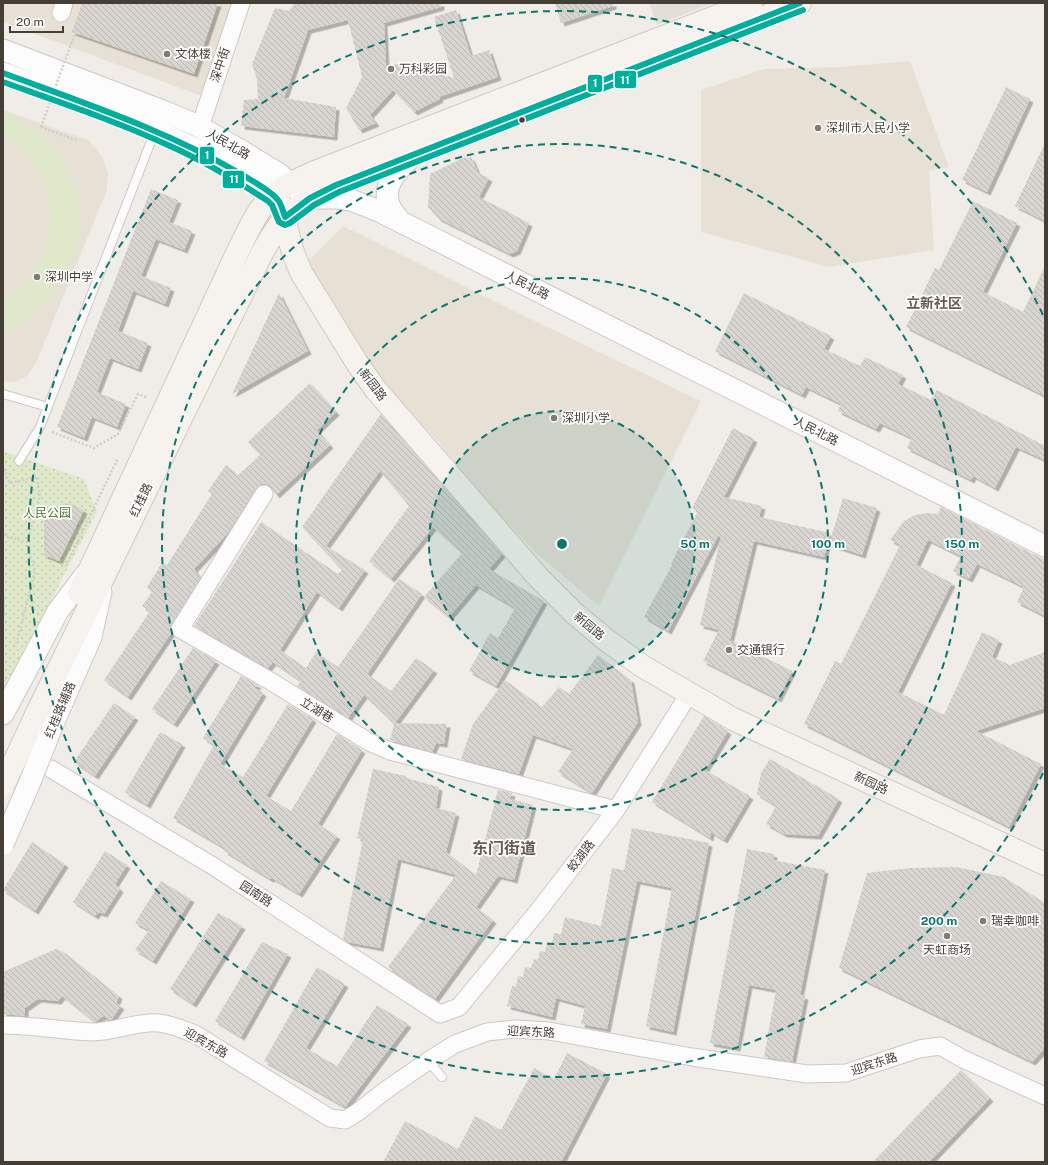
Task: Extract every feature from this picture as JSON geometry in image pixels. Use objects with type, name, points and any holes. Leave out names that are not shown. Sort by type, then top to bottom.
[{"type":"main road","points":[[282,189],[315,172],[364,152],[750,3]]},
{"type":"main road","name":"红桂路","points":[[3,755],[261,255],[277,228],[294,208],[336,185],[800,3]]},
{"type":"main road","name":"红桂路","points":[[98,570],[238,251],[252,224],[282,189]]},
{"type":"main road","name":"新园路","points":[[285,217],[289,243],[302,274],[357,363],[376,390],[538,577],[574,613],[605,639],[642,666],[745,725],[1044,859]]},
{"type":"main road","name":"红桂路","points":[[3,786],[25,713]]},
{"type":"street","name":"深中街","points":[[200,127],[240,3]]},
{"type":"street","name":"人民北路","points":[[3,50],[163,111],[200,127],[240,150],[279,174],[282,189],[279,201],[285,217]]},
{"type":"street","name":"人民北路","points":[[3,73],[155,130],[228,167],[282,189],[300,192],[310,198],[337,198],[352,200],[364,204],[1045,546]]},
{"type":"street","points":[[400,222],[391,209],[387,196],[389,185],[394,174],[413,155]]},
{"type":"street","name":"立湖巷","points":[[264,494],[180,629],[272,682],[369,742],[390,751],[616,810]]},
{"type":"street","name":"红桂路辅路","points":[[3,844],[30,782],[25,713],[91,637],[98,570]]},
{"type":"street","name":"蛟湖路","points":[[459,1007],[539,910],[616,810],[689,694]]},
{"type":"street","name":"园南路","points":[[51,769],[213,866],[440,1014],[459,1007]]},
{"type":"street","name":"迎宾东路","points":[[3,1025],[22,1025],[94,1032],[117,1029],[137,1024],[160,1022],[195,1034],[330,1118],[344,1120],[358,1112],[428,1060],[455,1044],[486,1032],[515,1028],[549,1031],[692,1057],[806,1074],[846,1073],[919,1049],[940,1046],[963,1059],[1045,1096]]},
{"type":"lane","points":[[19,461],[40,427],[48,408],[155,130]]},
{"type":"lane","points":[[3,394],[48,408]]},
{"type":"lane","points":[[428,1060],[442,1078]]},
{"type":"path","points":[[75,33],[41,127],[76,140]]},
{"type":"path","points":[[40,427],[94,448],[118,434],[138,394],[146,397]]},
{"type":"path","points":[[98,500],[118,458]]},
{"type":"path","points":[[4,469],[10,483],[37,477],[40,496],[27,543],[35,571],[16,646]]},
{"type":"path","points":[[3,535],[27,543]]},
{"type":"shaded area","points":[[3,3],[233,3],[204,97],[3,22]]},
{"type":"shaded area","points":[[649,3],[713,3],[657,25]]},
{"type":"shaded area","name":"深圳市人民小学","points":[[910,61],[949,167],[929,171],[934,250],[829,267],[701,232],[701,90],[764,69],[839,67]]},
{"type":"shaded area","name":"深圳中学","points":[[3,110],[88,140],[102,156],[108,174],[107,190],[36,363],[27,376],[15,382],[3,381]]},
{"type":"shaded area","name":"深圳小学","points":[[343,226],[514,311],[701,401],[599,606],[536,553],[479,493],[436,439],[391,394],[347,334],[308,261]]},
{"type":"green space","points":[[3,112],[42,135],[64,162],[78,195],[80,230],[70,264],[49,299],[23,323],[3,331],[3,302],[8,300],[28,281],[44,255],[51,225],[49,195],[39,171],[25,150],[9,138],[3,154]]},
{"type":"green space","name":"人民公园","points":[[6,452],[84,479],[97,512],[3,692],[3,454]]},
{"type":"water","points":[[3,586],[5,607],[3,628]]},
{"type":"building","name":"文体楼","points":[[82,3],[218,3],[194,74],[72,32]]},
{"type":"building","name":"万科彩园","points":[[295,3],[441,3],[441,7],[384,23],[386,66],[405,63],[454,78],[434,17],[456,10],[471,56],[489,50],[498,77],[439,97],[440,99],[414,112],[393,90],[370,115],[376,123],[359,130],[346,108],[362,77],[348,20],[308,30],[284,98],[336,107],[334,137],[241,126],[244,100],[258,99],[257,79],[252,64],[275,8],[289,11]]},
{"type":"building","points":[[555,3],[613,3],[613,6],[561,23]]},
{"type":"building","points":[[1006,87],[1030,99],[987,192],[962,180]]},
{"type":"building","points":[[1045,143],[1045,221],[1015,206]]},
{"type":"building","points":[[465,157],[467,159],[471,157],[478,173],[489,178],[479,197],[529,223],[517,251],[510,254],[438,218],[428,207],[430,174]]},
{"type":"building","points":[[151,189],[178,200],[169,222],[192,231],[184,250],[156,239],[141,276],[171,288],[165,304],[133,291],[118,331],[148,343],[138,369],[110,358],[97,392],[126,404],[117,427],[92,417],[84,438],[57,427]]},
{"type":"building","points":[[973,201],[1017,223],[983,292],[1023,312],[1045,266],[1045,396],[906,327],[935,268],[939,270]]},
{"type":"building","points":[[279,293],[308,351],[232,394]]},
{"type":"building","points":[[744,293],[831,336],[824,349],[860,366],[865,357],[903,375],[898,384],[931,400],[937,390],[1045,446],[1045,460],[1016,447],[995,488],[973,476],[971,480],[907,448],[912,438],[880,423],[876,429],[838,411],[841,404],[806,387],[802,395],[715,351]]},
{"type":"building","points":[[310,383],[336,412],[317,430],[330,445],[276,495],[270,486],[265,484],[262,484],[256,489],[227,534],[194,569],[200,578],[172,624],[170,628],[171,633],[128,697],[104,680],[150,611],[142,606],[152,592],[147,587],[162,563],[167,565],[212,494],[208,491],[226,465],[238,475],[260,455],[248,442]]},
{"type":"building","points":[[381,414],[502,554],[489,569],[544,601],[496,686],[469,671],[490,633],[498,638],[515,608],[476,585],[449,617],[424,597],[462,553],[433,527],[391,579],[369,561],[409,506],[380,471],[326,546],[365,570],[339,608],[317,592],[280,650],[306,668],[316,652],[338,667],[399,579],[422,594],[367,674],[391,691],[416,658],[434,670],[395,723],[447,724],[444,744],[436,743],[432,752],[390,740],[394,724],[385,715],[386,711],[384,714],[364,695],[348,718],[297,686],[301,681],[273,662],[268,668],[194,626],[261,522],[338,574],[342,570],[302,527]]},
{"type":"building","points":[[733,428],[754,439],[724,497],[762,506],[759,517],[830,533],[824,557],[754,541],[730,640],[792,671],[778,699],[703,661],[719,630],[700,625],[721,537],[718,536],[668,631],[644,617],[672,565],[671,564],[698,511],[692,508]]},
{"type":"building","points":[[843,498],[877,508],[862,555],[829,544]]},
{"type":"building","points":[[69,503],[84,510],[59,561],[44,555],[44,508]]},
{"type":"building","points":[[941,507],[1045,560],[1045,616],[1017,602],[1024,587],[977,564],[969,579],[953,571],[961,556],[928,540],[916,565],[952,583],[898,692],[944,715],[982,632],[999,640],[992,657],[1010,665],[1045,652],[1045,708],[976,731],[1041,764],[1009,827],[804,724],[835,661],[841,664],[900,545],[890,540],[904,521],[915,515],[927,513],[938,514]]},
{"type":"building","points":[[193,648],[216,661],[174,724],[152,709]]},
{"type":"building","points":[[598,655],[631,680],[638,722],[592,793],[558,772],[573,749],[533,735],[519,774],[461,759],[473,724],[505,680],[542,707],[559,687],[569,694]]},
{"type":"building","points":[[241,676],[258,685],[255,688],[263,693],[220,764],[243,777],[288,704],[313,719],[266,796],[291,811],[337,734],[362,750],[318,824],[337,836],[299,894],[272,878],[270,879],[224,851],[226,849],[173,818],[214,745],[203,738]]},
{"type":"building","points":[[114,703],[135,717],[95,776],[74,762]]},
{"type":"building","points":[[704,716],[728,731],[705,770],[750,796],[724,840],[711,832],[710,838],[652,802]]},
{"type":"building","points":[[160,732],[182,744],[147,805],[125,792]]},
{"type":"building","points":[[770,759],[839,799],[818,836],[784,834],[766,824],[776,806],[757,794],[761,773]]},
{"type":"building","points":[[373,769],[406,776],[406,778],[439,787],[436,808],[456,813],[446,852],[476,875],[498,790],[512,793],[510,799],[533,805],[514,880],[498,876],[476,907],[493,920],[435,999],[388,967],[456,875],[398,859],[380,948],[347,942],[343,939],[363,839],[357,838]]},
{"type":"building","points":[[632,828],[709,843],[673,1032],[646,1026],[672,888],[637,881],[607,1029],[581,1024],[585,1006],[556,998],[552,1017],[507,1006],[512,986],[516,987],[518,976],[523,977],[525,967],[531,968],[534,959],[538,960],[540,951],[545,952],[547,942],[552,943],[554,933],[561,934],[565,917],[601,926],[612,868],[624,870]]},
{"type":"building","points":[[32,842],[65,864],[35,911],[3,890]]},
{"type":"building","points":[[747,849],[774,854],[773,860],[825,870],[800,995],[805,996],[792,1062],[764,1057],[776,990],[749,985],[737,1048],[710,1043]]},
{"type":"building","points":[[105,851],[127,865],[115,884],[120,889],[104,914],[98,912],[95,916],[73,902]]},
{"type":"building","name":"天虹商场","points":[[956,867],[1004,877],[1045,903],[1045,1048],[1032,1062],[839,968],[867,873],[910,868]]},
{"type":"building","points":[[161,881],[191,899],[153,961],[135,950],[149,930],[135,923]]},
{"type":"building","points":[[218,913],[242,926],[193,1004],[170,989]]},
{"type":"building","points":[[262,942],[288,954],[241,1037],[215,1021]]},
{"type":"building","points":[[56,949],[65,953],[119,996],[116,1003],[121,1006],[111,1020],[103,1016],[95,1022],[62,996],[58,1001],[38,999],[25,1008],[25,1016],[3,1014],[3,972]]},
{"type":"building","points":[[317,967],[345,984],[306,1048],[337,1066],[377,1005],[408,1024],[345,1107],[264,1061]]},
{"type":"building","points":[[567,1053],[607,1074],[561,1162],[383,1162],[405,1121],[458,1149],[475,1116],[501,1130],[534,1068],[554,1079]]},
{"type":"building","points":[[961,1070],[990,1098],[929,1162],[873,1162]]},
{"type":"transit line","name":"1","points":[[3,73],[124,118],[213,158],[261,186],[275,196],[285,217],[310,198],[336,185],[800,3]]},
{"type":"transit line","name":"11","points":[[3,82],[129,128],[195,158],[268,201],[272,205],[279,222],[285,225],[314,205],[339,192],[803,10]]},
{"type":"place","name":"文体楼","points":[[167,54]]},
{"type":"place","name":"万科彩园","points":[[391,69]]},
{"type":"place","name":"深圳市人民小学","points":[[818,128]]},
{"type":"place","name":"深圳中学","points":[[37,277]]},
{"type":"place","name":"深圳小学","points":[[554,418]]},
{"type":"place","name":"交通银行","points":[[729,650]]},
{"type":"place","name":"瑞幸咖啡","points":[[983,921]]},
{"type":"place","name":"天虹商场","points":[[947,936]]},
{"type":"district","name":"立新社区","points":[[934,303]]},
{"type":"district","name":"东门街道","points":[[504,848]]}]
